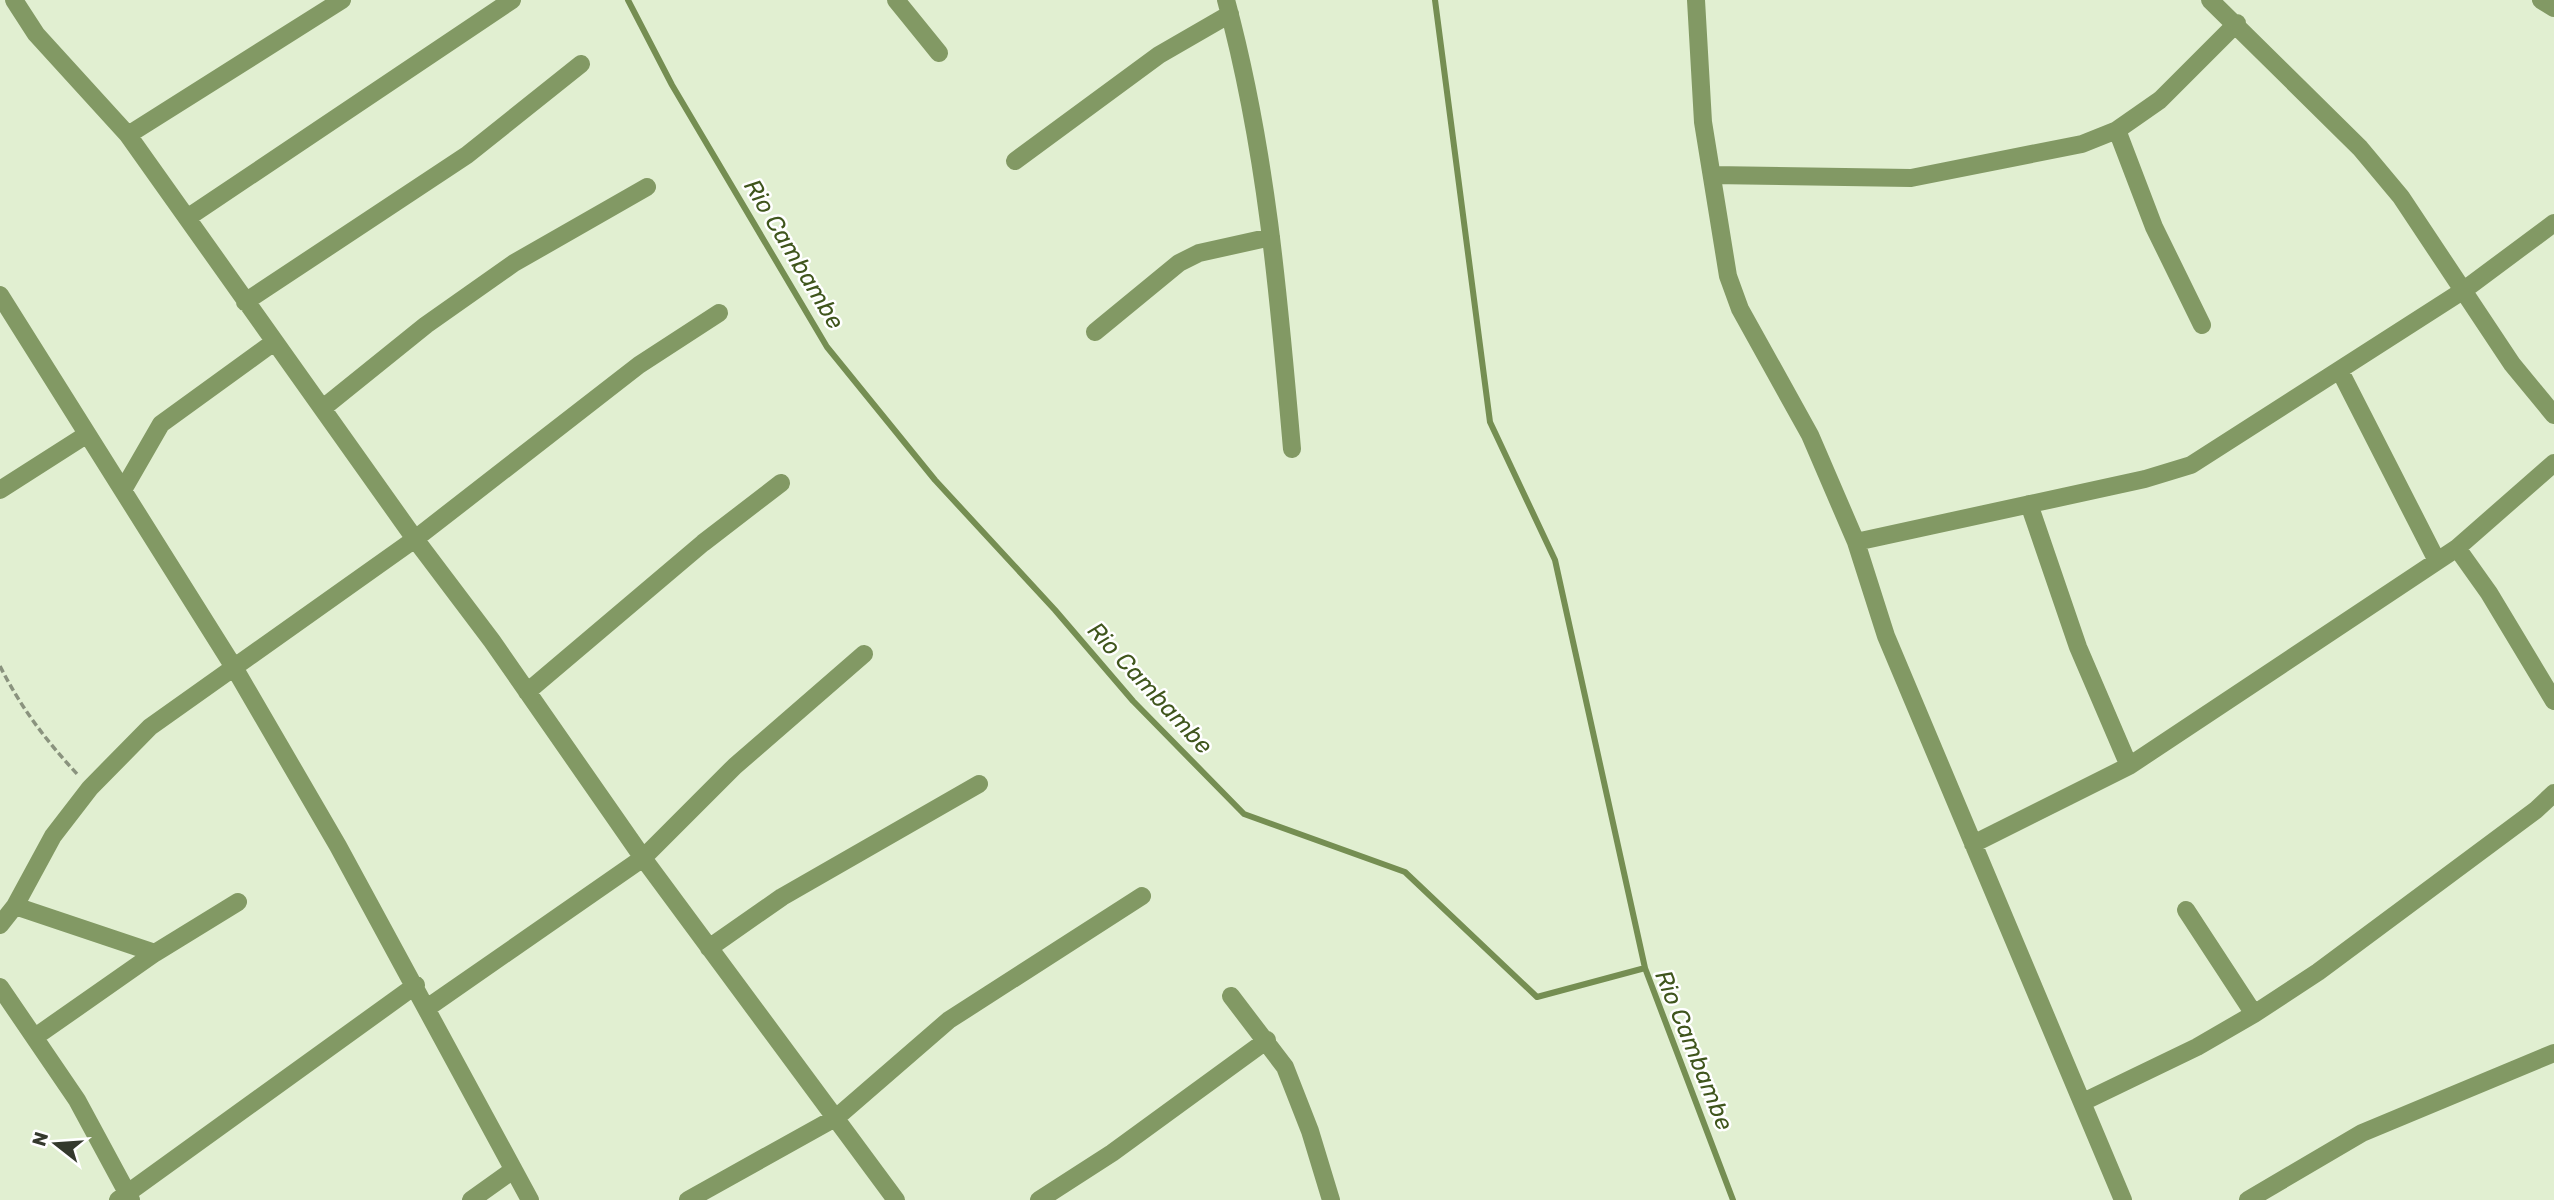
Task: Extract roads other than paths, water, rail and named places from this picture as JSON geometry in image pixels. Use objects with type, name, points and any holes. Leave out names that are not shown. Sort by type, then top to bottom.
[{"type":"street","points":[[13,0],[36,34],[128,135],[643,858],[837,1116],[895,1200]]},
{"type":"street","points":[[128,135],[342,0]]},
{"type":"street","points":[[187,218],[512,0]]},
{"type":"street","points":[[897,0],[939,53]]},
{"type":"street","points":[[1696,0],[1703,122],[1728,276],[1740,309],[1810,435],[1856,542],[1886,636],[2123,1200]]},
{"type":"street","points":[[2210,0],[2237,23],[2360,148],[2401,197],[2512,364],[2554,415]]},
{"type":"street","points":[[2541,0],[2554,8]]},
{"type":"street","points":[[1015,161],[1228,7],[1254,112],[1271,237],[1292,449]]},
{"type":"street","points":[[1712,176],[1911,178],[2082,144],[2117,130],[2160,100],[2237,23]]},
{"type":"street","points":[[245,302],[467,155],[581,65]]},
{"type":"street","points":[[2117,130],[2154,227],[2202,326]]},
{"type":"street","points":[[323,408],[426,324],[514,262],[647,187]]},
{"type":"street","points":[[1856,542],[2145,479],[2191,464],[2464,290],[2554,223]]},
{"type":"street","points":[[1095,332],[1179,263],[1199,253],[1271,237]]},
{"type":"street","points":[[0,295],[235,669],[416,985],[530,1200]]},
{"type":"street","points":[[0,925],[15,906],[53,836],[90,788],[150,727],[185,699],[235,669],[415,539],[639,365],[719,313]]},
{"type":"street","points":[[122,490],[162,424],[274,342]]},
{"type":"street","points":[[2340,371],[2381,456],[2437,559]]},
{"type":"street","points":[[0,490],[86,435]]},
{"type":"street","points":[[1973,844],[2129,766],[2457,548],[2554,463]]},
{"type":"street","points":[[527,692],[703,542],[781,483]]},
{"type":"street","points":[[2029,504],[2078,647],[2129,766]]},
{"type":"street","points":[[2457,548],[2489,593],[2554,701]]},
{"type":"street","points":[[427,1008],[643,858],[735,766],[864,653]]},
{"type":"street","points":[[709,948],[782,897],[979,784]]},
{"type":"street","points":[[2083,1102],[2197,1047],[2254,1014],[2318,972],[2536,810],[2554,793]]},
{"type":"street","points":[[688,1200],[837,1116],[949,1020],[1142,896]]},
{"type":"street","points":[[35,1037],[155,953],[239,902]]},
{"type":"street","points":[[15,906],[155,953]]},
{"type":"street","points":[[2186,910],[2254,1014]]},
{"type":"street","points":[[0,988],[77,1100],[125,1197],[416,985]]},
{"type":"street","points":[[1231,996],[1285,1067],[1331,1200]]},
{"type":"street","points":[[1039,1200],[1112,1153],[1267,1040]]},
{"type":"street","points":[[2248,1200],[2362,1133],[2554,1054]]},
{"type":"street","points":[[471,1200],[513,1170]]},
{"type":"waterway","name":"Rio Cambambe","points":[[628,0],[672,85],[827,347],[935,480],[1055,610],[1133,701],[1244,814],[1405,872],[1537,997],[1645,968],[1733,1200]]},
{"type":"waterway","points":[[1435,0],[1490,422],[1555,560],[1645,968]]}]
